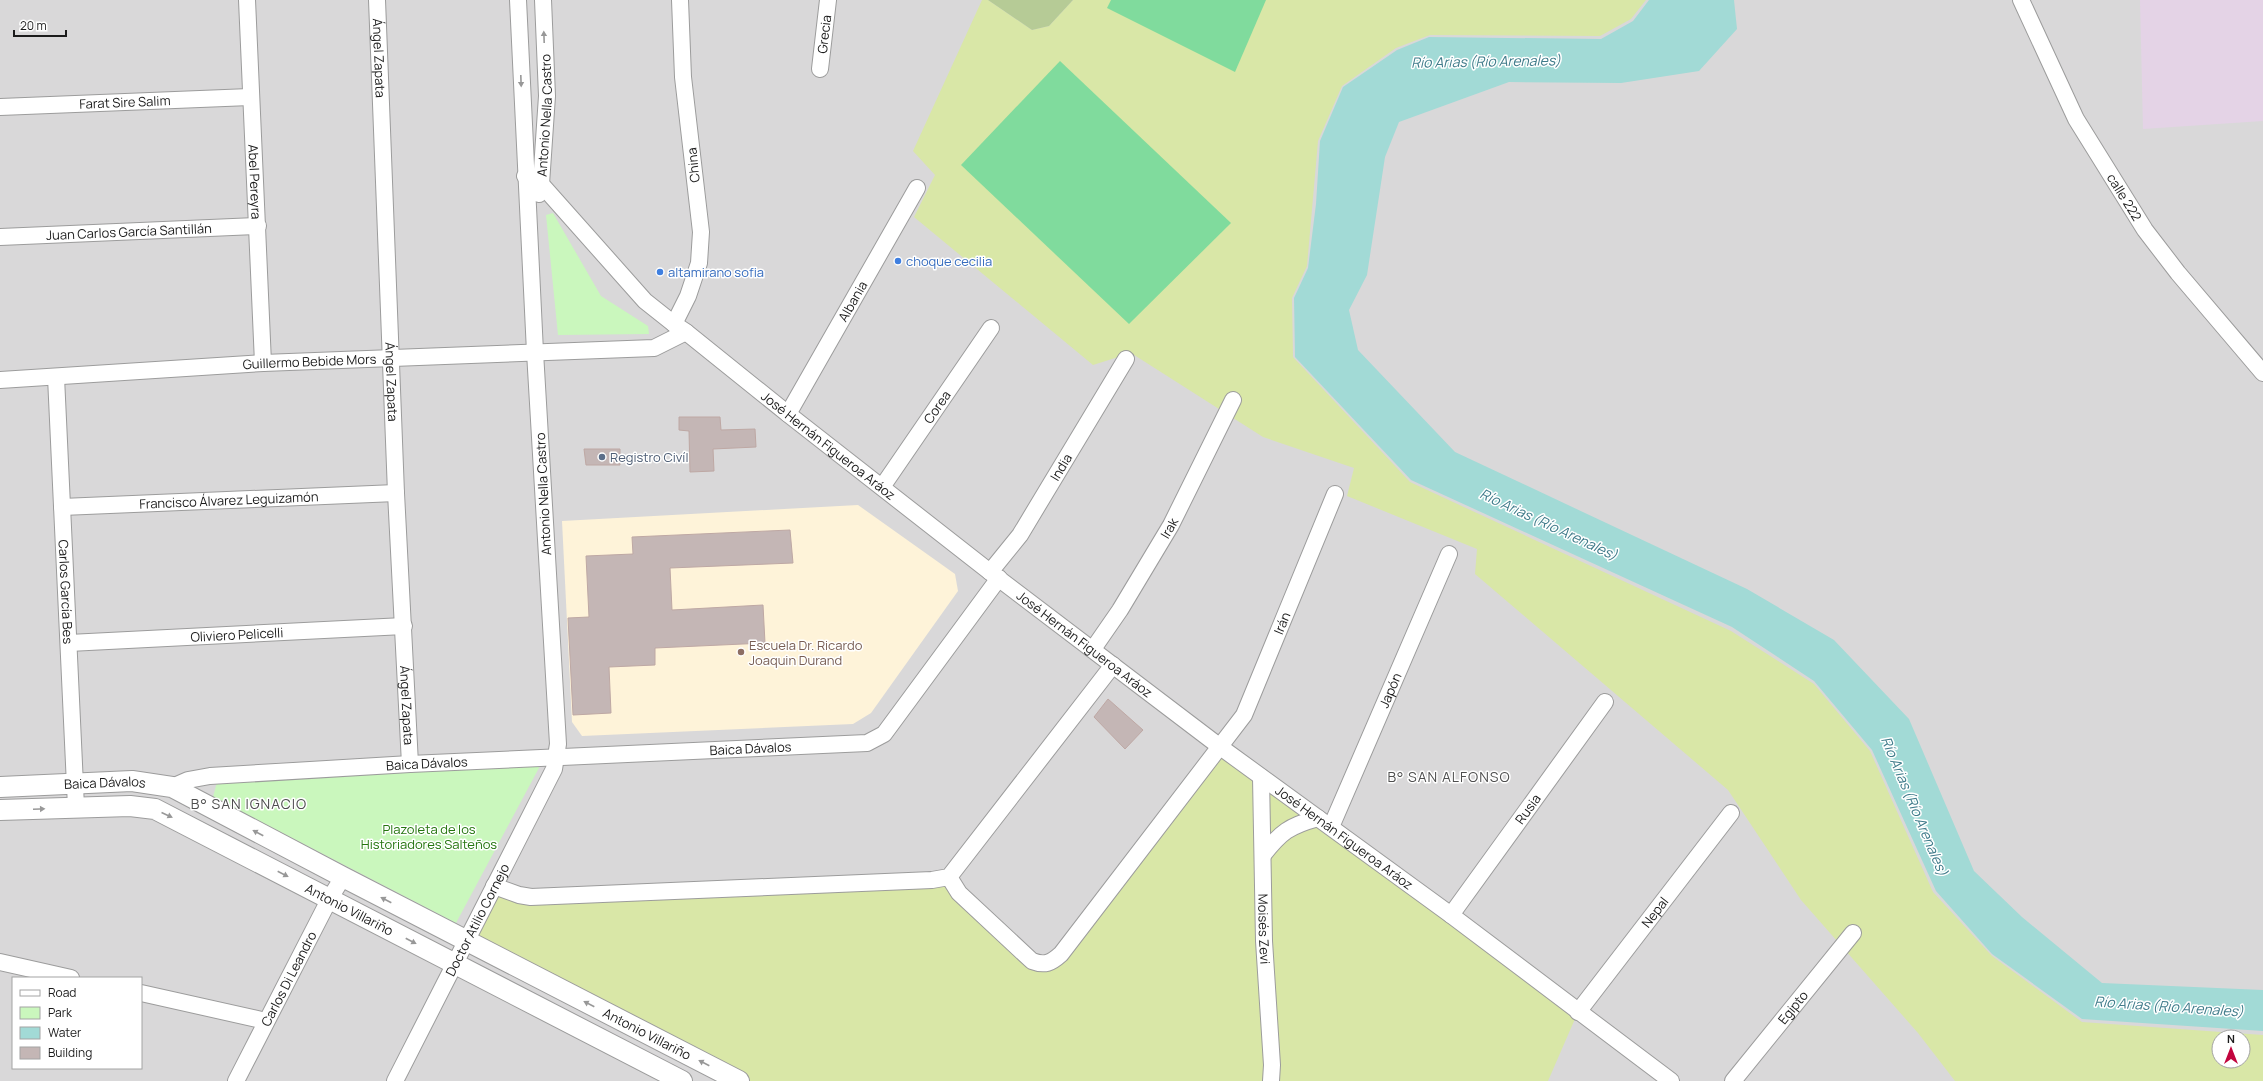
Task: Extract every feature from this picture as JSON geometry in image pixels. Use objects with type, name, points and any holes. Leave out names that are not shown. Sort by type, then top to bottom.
[{"type":"street","name":"Abel Pereyra","points":[[247,0],[250,97],[258,226],[263,363]]},
{"type":"street","name":"Ángel Zapata","points":[[377,0],[392,358],[396,493],[410,764]]},
{"type":"street","name":"Antonio Nella Castro","points":[[518,0],[525,176],[530,229],[534,352],[558,744],[557,758]]},
{"type":"street","name":"Antonio Nella Castro","points":[[530,229],[541,184],[547,96],[543,0]]},
{"type":"street","name":"China","points":[[680,0],[683,77],[701,232],[699,263],[688,296],[680,328]]},
{"type":"street","name":"Grecia","points":[[820,69],[828,0]]},
{"type":"street","name":"calle 222","points":[[2021,0],[2076,119],[2145,230],[2178,273],[2263,373]]},
{"type":"street","name":"Farat Sire Salim","points":[[0,107],[250,97]]},
{"type":"street","name":"José Hernán Figueroa Aráoz","points":[[525,176],[541,184],[645,302],[995,575],[1219,746],[1324,822],[1671,1081]]},
{"type":"street","name":"Albania","points":[[788,414],[917,188]]},
{"type":"street","name":"Juan Carlos García Santillán","points":[[0,237],[258,226]]},
{"type":"street","name":"Guillermo Bebide Mors","points":[[0,380],[263,363],[654,348],[680,328]]},
{"type":"street","name":"Corea","points":[[882,487],[991,328]]},
{"type":"street","name":"India","points":[[855,744],[875,741],[884,734],[995,575],[1126,359]]},
{"type":"street","name":"Carlos García Bes","points":[[56,377],[76,807]]},
{"type":"street","name":"Irak","points":[[1093,649],[1120,610],[1171,525],[1233,400]]},
{"type":"street","name":"Francisco Álvarez Leguizamón","points":[[62,507],[396,493]]},
{"type":"street","name":"Irán","points":[[949,877],[959,893],[1032,961],[1042,965],[1053,962],[1062,954],[1244,715],[1335,494]]},
{"type":"street","name":"Japón","points":[[1324,822],[1449,554]]},
{"type":"street","name":"Oliviero Pelicelli","points":[[69,643],[404,626]]},
{"type":"street","points":[[494,886],[519,895],[531,897],[924,881],[949,877],[1113,665]]},
{"type":"street","name":"Rusia","points":[[1450,916],[1605,702]]},
{"type":"street","name":"Baica Dávalos","points":[[0,787],[132,781],[172,787],[188,780],[210,776],[410,764],[855,744]]},
{"type":"street","name":"Doctor Atilio Cornejo","points":[[395,1081],[554,768],[557,758]]},
{"type":"street","name":"Moisés Zevi","points":[[1261,777],[1264,941],[1272,1065],[1271,1081]]},
{"type":"street","name":"Antonio Villariño","points":[[172,787],[739,1081]]},
{"type":"street","name":"Antonio Villariño","points":[[0,810],[130,806],[155,810],[330,898],[682,1081]]},
{"type":"street","name":"Nepal","points":[[1578,1012],[1732,813]]},
{"type":"street","points":[[1263,855],[1285,830],[1296,824],[1324,822]]},
{"type":"street","name":"Carlos Di Leandro","points":[[236,1081],[330,898],[343,877]]},
{"type":"street","name":"Egipto","points":[[1733,1081],[1853,933]]},
{"type":"street","points":[[0,962],[67,977]]},
{"type":"street","points":[[142,993],[266,1021]]},
{"type":"shaded area","points":[[0,0],[2263,0],[2263,1081],[0,1081]]},
{"type":"shaded area","points":[[2140,0],[2263,0],[2263,121],[2143,129]]},
{"type":"shaded area","name":"Escuela Dr. Ricardo Joaquin Durand","points":[[858,505],[955,574],[958,591],[871,713],[853,724],[582,736],[572,722],[562,521]]},
{"type":"green space","points":[[982,0],[988,0],[1032,30],[1049,26],[1073,0],[1646,0],[1631,19],[1600,36],[1430,35],[1396,48],[1342,86],[1318,141],[1307,266],[1292,298],[1293,357],[1410,482],[1731,631],[1814,684],[1870,751],[1933,892],[1992,956],[2082,1022],[2211,1031],[2211,1069],[2251,1069],[2251,1034],[2263,1035],[2263,1081],[1955,1081],[1918,1033],[1801,900],[1728,790],[1475,574],[1477,549],[1347,496],[1354,468],[1263,437],[1131,353],[1093,365],[914,217],[935,175],[913,151]]},
{"type":"green space","points":[[988,0],[1073,0],[1049,26],[1032,30]]},
{"type":"green space","points":[[1111,0],[1266,0],[1235,72],[1107,8]]},
{"type":"green space","points":[[1060,61],[1231,223],[1129,324],[961,165]]},
{"type":"green space","points":[[553,213],[601,296],[648,326],[649,334],[558,335],[546,215]]},
{"type":"green space","name":"Plazoleta de los Historiadores Salteños","points":[[1219,746],[1578,1012],[1548,1081],[739,1081],[467,941],[494,886],[531,897],[949,877],[1042,965]]},
{"type":"green space","name":"Plazoleta de los Historiadores Salteños","points":[[540,766],[456,923],[213,797],[217,782]]},
{"type":"water","name":"Río Arias (Río Arenales)","points":[[1649,0],[1734,0],[1737,29],[1699,71],[1621,83],[1509,82],[1399,122],[1385,157],[1367,275],[1349,310],[1358,350],[1455,452],[1747,589],[1834,640],[1909,719],[1974,871],[2022,917],[2102,983],[2263,990],[2263,1031],[2251,1029],[2082,1019],[1992,954],[1936,891],[1872,750],[1814,681],[1732,627],[1411,480],[1295,357],[1294,298],[1308,268],[1316,204],[1320,141],[1343,87],[1397,50],[1429,37],[1601,39],[1633,21]]},
{"type":"building","points":[[679,417],[720,417],[721,430],[755,429],[756,447],[713,449],[714,471],[690,472],[689,431],[679,430]]},
{"type":"building","name":"Registro Civíl","points":[[584,449],[620,449],[620,465],[586,465]]},
{"type":"building","points":[[790,530],[793,563],[670,568],[672,610],[763,605],[765,643],[655,648],[655,665],[609,667],[611,713],[573,715],[568,618],[589,617],[586,556],[633,554],[632,537]]},
{"type":"building","points":[[1108,699],[1143,730],[1125,749],[1094,717]]},
{"type":"place","name":"choque cecilia","points":[[898,261]]},
{"type":"place","name":"altamirano sofia","points":[[660,272]]},
{"type":"place","name":"Registro Civíl","points":[[602,457]]},
{"type":"place","name":"Escuela Dr. Ricardo Joaquin Durand","points":[[741,652]]},
{"type":"district","name":"B° SAN ALFONSO","points":[[1449,776]]},
{"type":"district","name":"B° SAN IGNACIO","points":[[249,803]]}]
